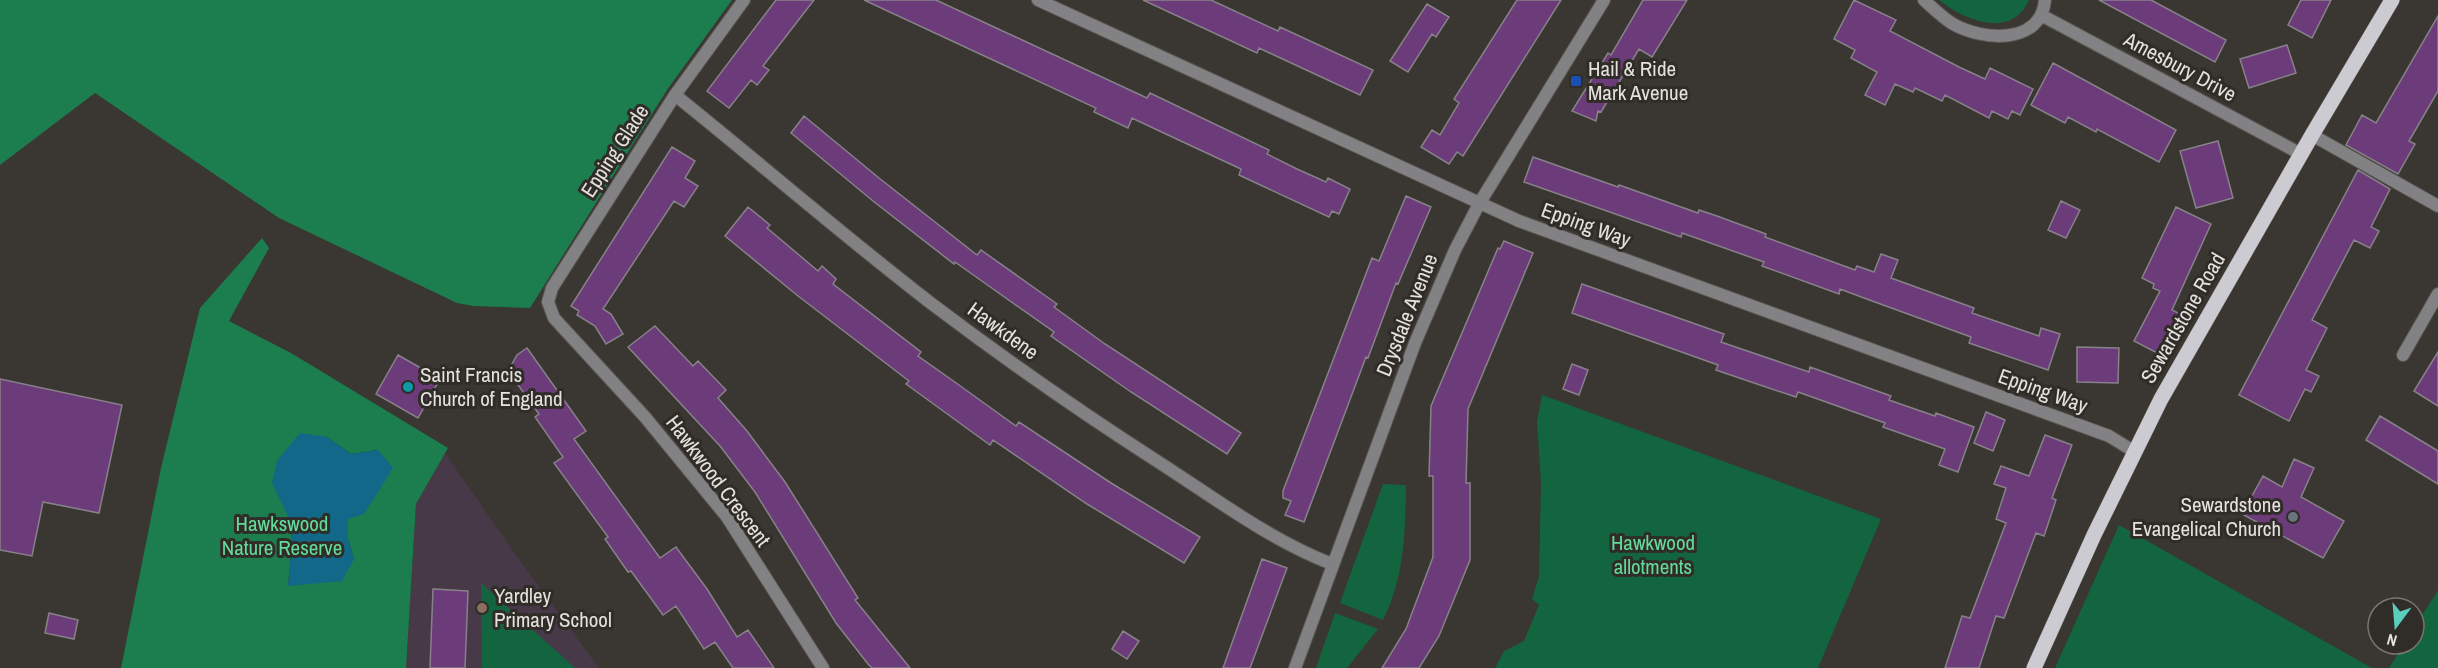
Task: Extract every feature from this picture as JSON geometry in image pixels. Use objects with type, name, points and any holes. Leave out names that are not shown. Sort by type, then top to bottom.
[{"type":"main road","name":"Sewardstone Road","points":[[2034,668],[2094,534],[2161,399],[2392,0]]},
{"type":"street","name":"Epping Glade","points":[[565,330],[554,318],[548,302],[552,288],[675,95],[744,0]]},
{"type":"street","name":"Epping Way","points":[[1038,0],[1519,221],[2109,436],[2135,452]]},
{"type":"street","name":"Drysdale Avenue","points":[[1295,668],[1415,343],[1455,250],[1479,204],[1605,0]]},
{"type":"street","points":[[1924,0],[1953,24],[1990,36],[2006,36],[2033,27],[2042,15],[2045,0]]},
{"type":"street","name":"Amesbury Drive","points":[[2042,15],[2301,154]]},
{"type":"street","name":"Hawkdene","points":[[675,95],[881,263],[990,348],[1231,509],[1295,548],[1332,564]]},
{"type":"street","points":[[2312,135],[2438,206]]},
{"type":"street","points":[[2403,355],[2438,294]]},
{"type":"street","name":"Hawkwood Crescent","points":[[565,330],[645,417],[727,517],[823,668]]},
{"type":"shaded area","name":"Yardley Primary School","points":[[445,453],[599,668],[406,668],[416,504]]},
{"type":"green space","points":[[0,0],[732,0],[667,90],[530,308],[473,306],[457,303],[279,218],[95,93],[0,165]]},
{"type":"green space","points":[[1939,0],[2029,0],[2021,12],[2011,20],[1999,23],[1974,19],[1961,14]]},
{"type":"green space","name":"Hawkswood Nature Reserve","points":[[262,238],[269,248],[229,321],[291,353],[448,448],[416,504],[406,668],[121,668],[161,468],[200,308]],"holes":[[[327,437],[351,454],[378,450],[348,519],[348,539],[354,559],[288,586],[292,541],[289,518]]]},
{"type":"green space","name":"Hawkwood allotments","points":[[1542,395],[1881,519],[1818,668],[1495,668],[1504,651],[1524,641],[1539,605],[1532,599],[1539,576],[1541,483],[1537,422]]},
{"type":"green space","points":[[1383,484],[1406,485],[1400,570],[1383,620],[1340,603]]},
{"type":"green space","points":[[2119,525],[2372,668],[2055,668]]},
{"type":"green space","points":[[481,583],[575,668],[482,668]]},
{"type":"green space","points":[[2438,590],[2438,668],[2389,668],[2396,656],[2426,656],[2426,609]]},
{"type":"green space","points":[[1335,613],[1378,629],[1347,668],[1316,668]]},
{"type":"water","points":[[300,433],[327,437],[351,454],[378,450],[393,468],[364,514],[348,519],[348,539],[354,559],[342,581],[288,586],[292,541],[289,518],[272,483],[277,461]]},
{"type":"building","points":[[776,0],[814,0],[763,66],[769,70],[757,85],[751,80],[729,108],[707,91]]},
{"type":"building","points":[[864,0],[936,0],[1147,98],[1150,93],[1269,150],[1267,154],[1297,169],[1326,182],[1328,178],[1350,189],[1339,214],[1332,211],[1329,217],[1239,175],[1241,169],[1132,118],[1128,128],[1094,112],[1096,108]]},
{"type":"building","points":[[1143,0],[1211,0],[1278,31],[1280,27],[1373,70],[1360,95],[1259,48],[1257,53]]},
{"type":"building","points":[[1517,0],[1561,0],[1463,156],[1457,152],[1449,164],[1421,147],[1432,130],[1440,135],[1459,103],[1454,99]]},
{"type":"building","points":[[1643,0],[1687,0],[1652,57],[1639,49],[1601,112],[1598,111],[1596,121],[1572,111],[1608,53],[1611,55]]},
{"type":"building","points":[[1854,0],[1896,20],[1890,31],[1959,67],[1985,79],[1990,68],[2033,89],[2020,115],[2012,111],[2008,119],[1992,111],[1989,118],[1945,95],[1942,101],[1915,88],[1913,92],[1895,84],[1885,105],[1865,95],[1877,72],[1851,58],[1855,50],[1834,39]]},
{"type":"building","points":[[2099,0],[2151,0],[2226,40],[2215,62]]},
{"type":"building","points":[[2301,0],[2331,0],[2312,38],[2288,25]]},
{"type":"building","points":[[1427,4],[1449,17],[1436,37],[1432,34],[1408,72],[1390,61]]},
{"type":"building","points":[[2438,16],[2438,91],[2409,141],[2415,144],[2398,174],[2346,145],[2362,115],[2376,123]]},
{"type":"building","points":[[2287,45],[2296,73],[2249,88],[2240,59]]},
{"type":"building","points":[[2053,63],[2176,130],[2159,162],[2097,129],[2096,132],[2068,117],[2065,123],[2031,105]]},
{"type":"building","points":[[804,116],[977,255],[981,250],[1057,304],[1054,307],[1105,344],[1241,433],[1227,454],[1131,392],[1051,336],[1054,332],[955,262],[954,264],[873,201],[791,133]]},
{"type":"building","points":[[2218,141],[2233,198],[2196,208],[2180,151]]},
{"type":"building","points":[[672,147],[695,161],[685,178],[698,186],[684,207],[674,201],[603,309],[611,314],[623,334],[606,344],[595,326],[577,315],[579,311],[571,306]]},
{"type":"building","points":[[1533,157],[1698,213],[1699,210],[1717,216],[1766,234],[1765,237],[1855,270],[1857,266],[1874,272],[1881,254],[1898,260],[1891,278],[1974,308],[1972,313],[2039,336],[2041,328],[2060,334],[2048,370],[1969,343],[1971,337],[1840,289],[1839,294],[1762,266],[1764,262],[1682,233],[1681,237],[1524,182]]},
{"type":"building","points":[[2358,170],[2390,189],[2371,227],[2379,231],[2370,248],[2354,240],[2312,320],[2327,328],[2306,370],[2319,376],[2311,392],[2305,389],[2289,421],[2239,395]]},
{"type":"building","points":[[1406,196],[1431,207],[1398,284],[1396,283],[1368,358],[1366,357],[1304,522],[1285,515],[1291,501],[1283,498],[1283,491],[1372,258],[1379,261]]},
{"type":"building","points":[[2061,201],[2080,210],[2066,238],[2048,230]]},
{"type":"building","points":[[748,207],[770,225],[767,228],[818,271],[822,266],[836,279],[833,284],[921,352],[918,356],[1016,426],[1019,422],[1111,483],[1200,537],[1184,563],[1087,504],[993,440],[990,445],[906,384],[909,381],[798,296],[725,236]]},
{"type":"building","points":[[2176,207],[2211,224],[2172,310],[2182,315],[2161,355],[2134,341],[2160,291],[2153,288],[2154,284],[2142,278]]},
{"type":"building","points":[[1504,241],[1533,253],[1468,409],[1466,483],[1470,483],[1470,560],[1439,636],[1419,668],[1382,668],[1406,629],[1433,557],[1433,476],[1429,476],[1431,406],[1498,248],[1500,249]]},
{"type":"building","points":[[1582,284],[1724,334],[1721,342],[1809,372],[1810,367],[1891,396],[1889,400],[1935,416],[1936,413],[1974,427],[1958,472],[1939,465],[1945,449],[1883,427],[1885,423],[1798,392],[1796,397],[1716,370],[1718,365],[1572,313]]},
{"type":"building","points":[[655,326],[693,366],[698,361],[726,390],[718,398],[747,431],[785,482],[858,598],[855,600],[910,668],[872,668],[868,664],[836,623],[755,492],[720,446],[628,347]]},
{"type":"building","points":[[2077,347],[2119,348],[2118,383],[2077,382]]},
{"type":"building","points":[[527,348],[586,431],[574,439],[660,558],[676,547],[707,589],[737,637],[748,630],[774,668],[733,668],[715,642],[704,649],[676,606],[663,615],[631,571],[628,572],[605,539],[608,537],[554,463],[563,457],[535,417],[539,414],[508,371],[517,355]]},
{"type":"building","points":[[2438,352],[2438,406],[2414,391]]},
{"type":"building","name":"Saint Francis Church of England","points":[[398,355],[440,379],[418,418],[376,394]]},
{"type":"building","points":[[1572,364],[1588,370],[1579,395],[1563,389]]},
{"type":"building","points":[[0,379],[122,405],[99,513],[43,502],[32,556],[0,550]]},
{"type":"building","points":[[1986,412],[2005,420],[1993,451],[1974,443]]},
{"type":"building","points":[[2380,416],[2438,451],[2438,484],[2366,440]]},
{"type":"building","points":[[2045,435],[2072,445],[2052,498],[2056,500],[2044,536],[2036,533],[2004,618],[1996,616],[1979,668],[1945,668],[1962,616],[1970,618],[2006,523],[1996,519],[2006,488],[1994,484],[2001,466],[2029,476]]},
{"type":"building","name":"Sewardstone Evangelical Church","points":[[2294,459],[2314,468],[2301,497],[2344,521],[2323,558],[2242,514],[2263,476],[2282,487]]},
{"type":"building","points":[[1262,559],[1287,568],[1250,668],[1223,668]]},
{"type":"building","points":[[433,589],[468,591],[465,668],[430,668]]},
{"type":"building","points":[[49,613],[78,620],[74,639],[45,633]]},
{"type":"building","points":[[1123,631],[1139,641],[1127,659],[1112,649]]},
{"type":"place","name":"Hail & Ride Mark Avenue","points":[[1576,81]]},
{"type":"place","name":"Saint Francis Church of England","points":[[408,387]]},
{"type":"place","name":"Sewardstone Evangelical Church","points":[[2293,517]]},
{"type":"place","name":"Yardley Primary School","points":[[482,608]]}]
